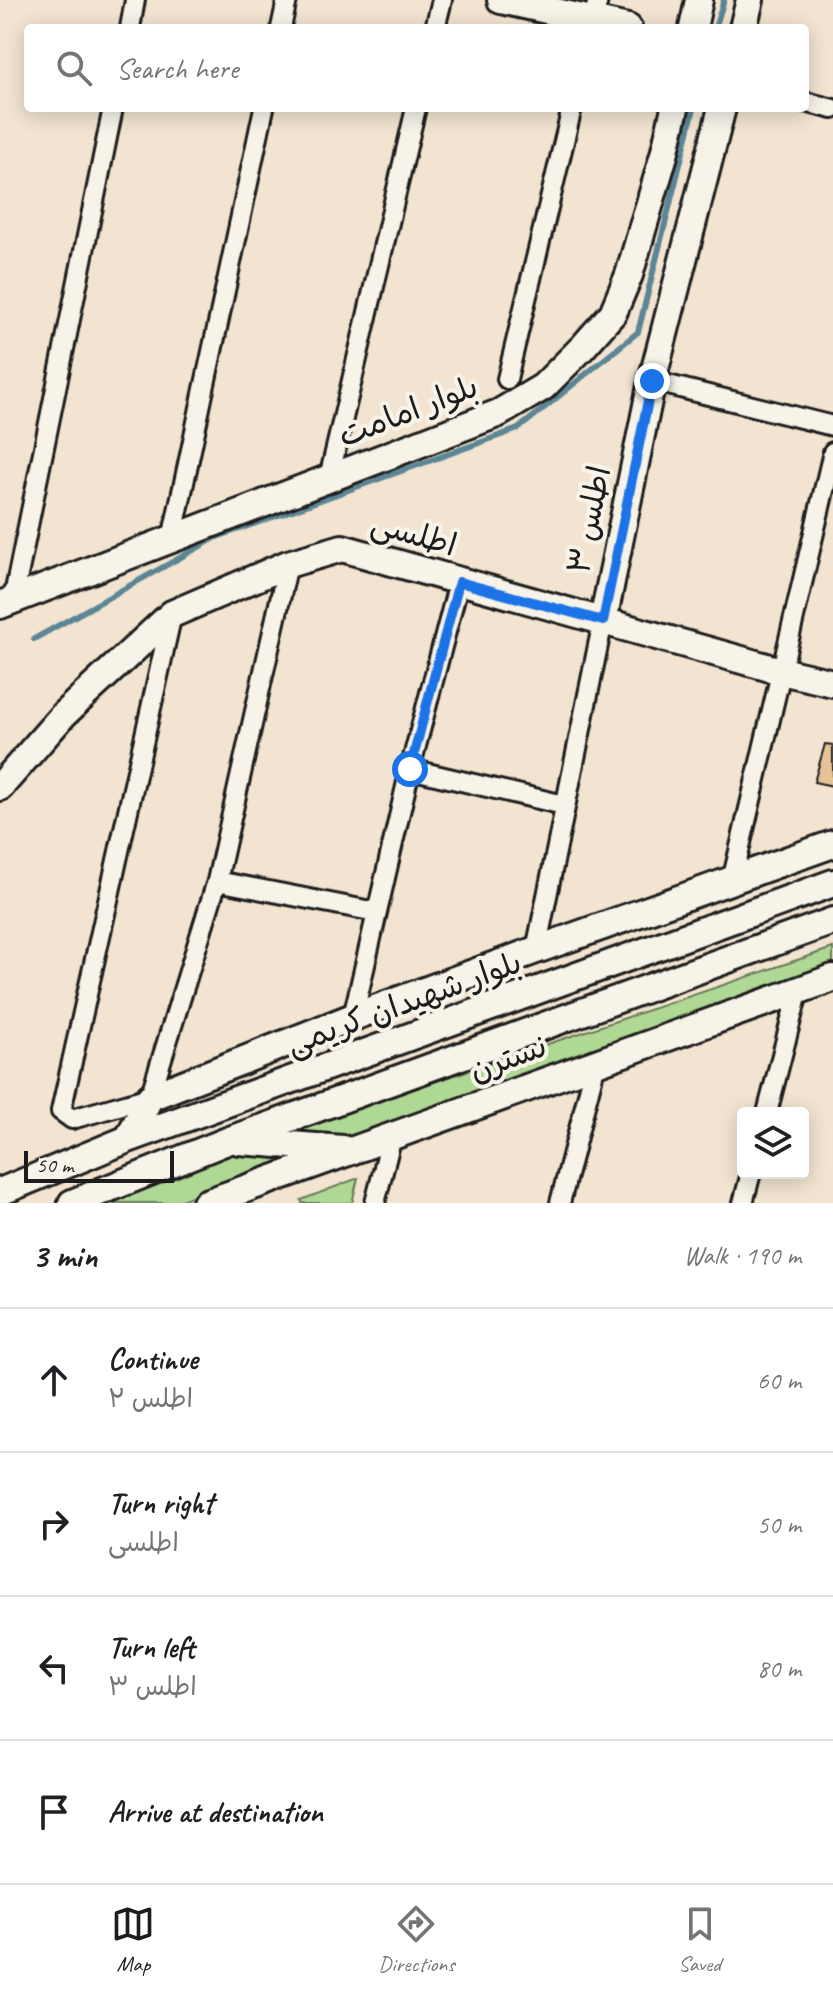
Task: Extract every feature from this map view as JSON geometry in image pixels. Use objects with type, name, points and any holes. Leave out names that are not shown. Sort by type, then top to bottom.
[{"type":"street","points":[[131,24],[135,0]]},
{"type":"street","points":[[282,24],[287,0]]},
{"type":"street","points":[[436,24],[442,0]]},
{"type":"street","points":[[501,0],[594,16],[617,24]]},
{"type":"street","points":[[694,24],[699,0]]},
{"type":"street","points":[[744,24],[750,0]]},
{"type":"street","points":[[809,103],[833,109]]},
{"type":"street","points":[[6,602],[112,112]]},
{"type":"street","points":[[172,539],[263,112]]},
{"type":"street","points":[[329,478],[415,112]]},
{"type":"street","points":[[507,379],[571,112]]},
{"type":"street","name":"بلوار امامت","points":[[6,602],[499,413],[543,387],[613,313],[629,275],[674,112]]},
{"type":"street","name":"اطلس ۳","points":[[536,950],[652,381],[721,112]]},
{"type":"street","points":[[652,381],[833,426]]},
{"type":"street","points":[[732,881],[833,452]]},
{"type":"street","name":"اطلسی","points":[[0,787],[64,714],[172,614],[288,564],[342,548],[833,683]]},
{"type":"street","points":[[128,1139],[150,1097],[217,881],[288,564]]},
{"type":"street","points":[[353,1017],[410,769],[459,582]]},
{"type":"street","points":[[172,614],[61,1111],[72,1119],[150,1097],[353,1017],[833,844]]},
{"type":"street","points":[[410,769],[564,805]]},
{"type":"street","points":[[217,881],[376,912]]},
{"type":"street","name":"بلوار شهیدان کریمی","points":[[1,1190],[128,1139],[833,883]]},
{"type":"street","points":[[72,1203],[227,1141],[833,921]]},
{"type":"street","name":"نسترن","points":[[206,1203],[833,978]]},
{"type":"street","points":[[769,1107],[799,989]]},
{"type":"street","points":[[560,1203],[596,1063]]},
{"type":"street","points":[[375,1203],[392,1136]]},
{"type":"street","points":[[227,1141],[354,1150]]},
{"type":"street","points":[[743,1203],[749,1179]]},
{"type":"green space","points":[[833,948],[833,967],[343,1139],[280,1134]]},
{"type":"green space","points":[[234,1152],[288,1161],[173,1203],[97,1203]]},
{"type":"green space","points":[[358,1178],[352,1203],[302,1203],[301,1200]]},
{"type":"building","points":[[825,744],[833,745],[833,786],[814,782]]},
{"type":"waterway","points":[[716,24],[724,0]]},
{"type":"waterway","points":[[34,639],[217,537],[518,429],[638,332],[693,112]]},
{"type":"route","points":[[410,769],[459,582],[603,621],[652,381]]}]
